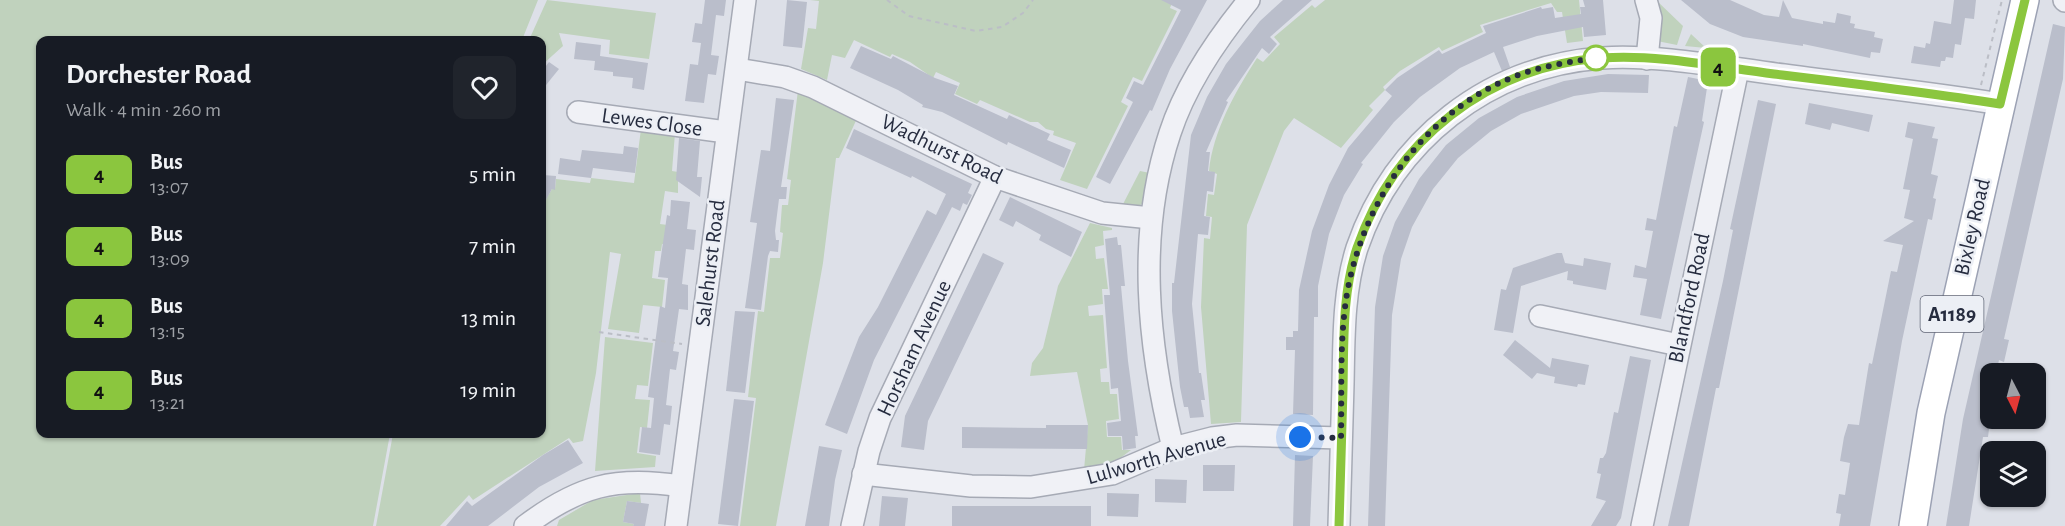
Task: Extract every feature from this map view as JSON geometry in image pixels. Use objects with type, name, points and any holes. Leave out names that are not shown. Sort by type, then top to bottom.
[{"type":"main road","name":"Bixley Road","points":[[1913,526],[1931,413],[1989,102],[2025,0]]},
{"type":"street","name":"Salehurst Road","points":[[676,526],[745,0]]},
{"type":"street","points":[[1173,448],[1154,361],[1149,305],[1151,218],[1170,132],[1183,100],[1207,56],[1249,0]]},
{"type":"street","points":[[1646,0],[1651,18],[1647,59]]},
{"type":"street","points":[[1339,526],[1348,290],[1357,249],[1374,209],[1401,164],[1433,129],[1480,94],[1514,77],[1573,61],[1605,57],[1738,69],[1989,102]]},
{"type":"street","name":"Wadhurst Road","points":[[737,69],[784,77],[813,87],[994,177],[1102,213],[1151,218]]},
{"type":"street","name":"Blandford Road","points":[[1642,526],[1738,69]]},
{"type":"street","name":"Lewes Close","points":[[578,111],[726,132]]},
{"type":"street","name":"Horsham Avenue","points":[[852,526],[863,474],[880,418],[994,177]]},
{"type":"street","points":[[1539,317],[1679,345]]},
{"type":"street","name":"Lulworth Avenue","points":[[863,474],[971,486],[1030,487],[1112,474],[1173,448],[1237,435],[1341,438]]},
{"type":"street","points":[[525,526],[541,514],[597,485],[630,481],[680,486]]},
{"type":"path","points":[[887,0],[909,16],[976,32],[1002,27],[1023,13],[1033,0]]},
{"type":"path","points":[[1989,102],[2002,0]]},
{"type":"path","points":[[599,332],[699,346]]},
{"type":"green space","points":[[0,0],[538,0],[524,36],[36,36],[36,438],[389,438],[373,526],[0,526]]},
{"type":"green space","points":[[547,0],[656,13],[649,59],[609,54],[610,40],[559,33],[563,46],[546,61],[546,36],[531,36]]},
{"type":"green space","points":[[810,0],[1173,0],[1170,8],[1177,11],[1142,81],[1133,77],[1121,102],[1128,106],[1087,189],[1060,180],[1076,143],[1053,135],[1054,131],[1046,129],[1038,122],[1030,122],[980,100],[977,104],[955,94],[960,83],[936,72],[933,78],[910,62],[892,54],[890,57],[854,40],[845,58],[832,55],[827,80],[801,69],[808,28],[816,29],[819,1]]},
{"type":"green space","points":[[1325,0],[1579,0],[1583,41],[1567,43],[1562,12],[1557,12],[1551,3],[1480,25],[1483,32],[1442,51],[1439,47],[1400,71],[1383,87],[1385,90],[1369,106],[1373,110],[1341,148],[1294,118],[1284,131],[1247,225],[1241,422],[1211,424],[1201,307],[1204,238],[1210,239],[1212,217],[1206,216],[1208,194],[1214,195],[1217,174],[1209,171],[1215,141],[1233,98],[1257,58],[1263,62],[1280,44],[1274,37],[1312,5],[1315,8]]},
{"type":"green space","points":[[1656,0],[1683,26],[1677,45],[1657,41]]},
{"type":"green space","points":[[1691,34],[1706,48],[1685,46]]},
{"type":"green space","points":[[798,90],[859,114],[839,158],[836,158],[823,263],[776,526],[740,526],[756,398],[748,397],[758,311],[764,312],[770,258],[780,258],[783,233],[780,232],[782,205],[788,205],[791,180],[787,179]]},
{"type":"green space","points":[[641,129],[675,133],[672,171],[678,172],[678,193],[665,191],[660,224],[675,226],[672,246],[662,244],[661,251],[655,251],[652,278],[665,280],[662,307],[643,305],[639,333],[608,329],[621,254],[610,252],[596,373],[583,441],[573,443],[569,438],[473,500],[469,495],[440,526],[376,526],[392,438],[546,438],[546,199],[552,189],[555,189],[556,179],[590,183],[591,178],[634,183]]},
{"type":"green space","points":[[1140,171],[1150,173],[1144,202],[1138,207],[1122,206]]},
{"type":"green space","points":[[1090,223],[1112,228],[1112,230],[1103,231],[1104,245],[1095,247],[1096,259],[1104,258],[1108,289],[1102,289],[1103,304],[1088,306],[1089,316],[1103,315],[1107,368],[1100,369],[1101,382],[1109,382],[1110,394],[1117,394],[1119,419],[1106,421],[1107,437],[1121,437],[1122,450],[1131,450],[1115,462],[1084,470],[1088,425],[1077,372],[1030,376],[1032,363],[1043,348],[1058,286]]},
{"type":"green space","points":[[605,337],[653,343],[648,386],[637,385],[635,399],[650,400],[647,428],[640,427],[637,453],[656,456],[655,467],[595,471]]},
{"type":"green space","points":[[640,493],[641,503],[627,501],[623,522],[634,524],[633,526],[557,526],[559,520],[593,500]]},
{"type":"building","points":[[705,0],[726,0],[724,16],[716,15],[711,55],[719,56],[716,75],[708,74],[704,103],[685,101],[690,64],[698,65],[701,43],[692,42],[695,23],[702,24]]},
{"type":"building","points":[[787,0],[807,2],[802,48],[783,46]]},
{"type":"building","points":[[1161,0],[1207,0],[1170,69],[1152,111],[1150,110],[1110,184],[1096,177],[1133,102],[1126,98],[1134,81],[1143,85],[1181,10]]},
{"type":"building","points":[[1283,0],[1312,0],[1270,37],[1277,44],[1269,54],[1262,48],[1226,101],[1228,102],[1206,152],[1210,152],[1208,171],[1215,172],[1213,192],[1207,191],[1204,216],[1210,217],[1208,235],[1198,234],[1192,304],[1199,373],[1201,373],[1205,400],[1201,400],[1204,417],[1190,418],[1188,407],[1184,407],[1180,387],[1172,311],[1172,283],[1174,283],[1191,135],[1207,97],[1226,64],[1260,21]]},
{"type":"building","points":[[1583,0],[1603,0],[1606,35],[1584,37],[1583,27],[1537,36],[1503,47],[1510,67],[1502,71],[1494,52],[1460,68],[1420,97],[1394,122],[1361,163],[1363,164],[1344,195],[1329,234],[1318,286],[1318,317],[1314,317],[1313,415],[1293,414],[1295,350],[1286,350],[1286,337],[1293,337],[1293,331],[1298,331],[1299,290],[1312,231],[1329,185],[1348,148],[1392,96],[1385,90],[1397,78],[1439,50],[1442,54],[1486,33],[1483,26],[1541,7],[1542,9],[1553,7],[1555,18],[1581,14],[1580,7],[1585,7]]},
{"type":"building","points":[[1681,0],[1730,0],[1764,15],[1779,17],[1783,0],[1792,18],[1823,24],[1823,21],[1835,23],[1837,13],[1851,16],[1850,23],[1855,24],[1854,28],[1875,32],[1874,37],[1883,39],[1880,53],[1871,52],[1870,58],[1803,44],[1803,46],[1743,37],[1710,24]]},
{"type":"building","points":[[1954,0],[1976,0],[1974,19],[1965,18],[1961,45],[1955,44],[1953,58],[1946,57],[1945,61],[1941,61],[1940,67],[1911,63],[1914,46],[1925,48],[1926,43],[1930,44],[1934,21],[1951,24]]},
{"type":"building","points":[[2053,24],[2065,27],[2063,79],[2004,339],[2009,340],[2004,362],[1999,360],[1998,363],[1980,363],[1980,429],[1989,429],[1988,437],[1983,437],[1982,441],[1980,441],[1980,456],[1969,526],[1946,526],[1963,419]]},
{"type":"building","points":[[576,42],[601,45],[600,56],[648,63],[644,90],[632,88],[633,78],[613,76],[613,72],[594,70],[595,61],[574,59]]},
{"type":"building","points":[[861,46],[891,59],[893,56],[935,78],[958,86],[954,95],[1007,119],[1009,115],[1050,134],[1047,140],[1071,150],[1064,168],[1008,142],[1007,145],[942,112],[922,107],[923,105],[898,90],[850,68]]},
{"type":"building","points":[[549,62],[559,69],[546,85],[546,66]]},
{"type":"building","points":[[1608,74],[1649,75],[1648,93],[1601,92],[1574,96],[1521,114],[1491,131],[1458,158],[1433,189],[1412,227],[1401,259],[1392,315],[1385,526],[1368,526],[1375,307],[1383,256],[1395,222],[1419,179],[1446,145],[1479,118],[1517,97],[1564,81]]},
{"type":"building","points":[[1688,77],[1708,81],[1702,121],[1704,122],[1661,319],[1640,315],[1647,279],[1633,277],[1635,265],[1646,268],[1653,231],[1645,230],[1647,218],[1656,220],[1674,126],[1677,127]]},
{"type":"building","points":[[776,98],[794,100],[781,187],[787,187],[786,199],[779,199],[775,231],[776,240],[779,240],[778,252],[770,251],[768,256],[761,310],[745,308],[757,223],[750,222],[761,150],[770,151]]},
{"type":"building","points":[[1758,100],[1776,104],[1719,388],[1716,388],[1689,526],[1668,526],[1723,281],[1733,230],[1730,229]]},
{"type":"building","points":[[1809,103],[1873,115],[1869,132],[1832,123],[1830,130],[1805,124]]},
{"type":"building","points":[[1908,122],[1935,127],[1932,138],[1938,139],[1931,174],[1938,176],[1933,198],[1936,199],[1932,220],[1928,219],[1902,341],[1870,526],[1839,526],[1841,514],[1836,513],[1839,494],[1845,495],[1850,463],[1840,461],[1844,437],[1848,424],[1859,425],[1869,363],[1872,364],[1891,271],[1897,272],[1903,245],[1883,241],[1914,221],[1904,218],[1910,190],[1903,189],[1913,139],[1905,137]]},
{"type":"building","points":[[854,129],[972,184],[968,193],[972,195],[967,205],[963,203],[960,211],[952,207],[874,360],[847,434],[825,425],[859,337],[878,307],[927,210],[936,215],[946,194],[912,176],[911,178],[846,148]]},
{"type":"building","points":[[679,138],[700,141],[697,177],[702,177],[700,197],[676,180]]},
{"type":"building","points":[[624,146],[638,148],[635,173],[593,168],[591,178],[558,174],[560,158],[580,161],[582,150],[623,154]]},
{"type":"building","points":[[546,175],[556,176],[555,190],[552,189],[546,200]]},
{"type":"building","points":[[1010,197],[1082,232],[1071,257],[1039,240],[1041,235],[1016,221],[1013,227],[999,220]]},
{"type":"building","points":[[671,200],[690,202],[687,229],[696,230],[694,250],[686,249],[682,284],[688,285],[688,310],[679,309],[673,351],[679,352],[676,370],[670,369],[666,405],[672,406],[670,425],[664,424],[660,455],[639,452],[642,427],[651,428],[654,398],[648,397],[660,306],[665,308],[668,278],[658,277]]},
{"type":"building","points":[[1117,237],[1118,245],[1121,245],[1125,286],[1121,286],[1138,436],[1135,436],[1136,448],[1123,450],[1122,436],[1108,436],[1107,423],[1121,421],[1118,388],[1111,389],[1104,295],[1110,295],[1105,239]]},
{"type":"building","points":[[983,253],[1004,263],[928,421],[924,450],[901,447],[905,416]]},
{"type":"building","points":[[1562,253],[1565,263],[1583,266],[1584,258],[1611,263],[1606,290],[1573,284],[1573,281],[1567,280],[1568,271],[1521,286],[1513,333],[1494,330],[1501,289],[1506,290],[1513,268]]},
{"type":"building","points":[[735,311],[755,312],[745,393],[726,391]]},
{"type":"building","points":[[1515,340],[1550,368],[1552,358],[1589,365],[1585,385],[1578,384],[1577,387],[1554,383],[1555,377],[1537,373],[1532,379],[1503,355]]},
{"type":"building","points":[[1630,356],[1651,360],[1621,518],[1616,526],[1591,526],[1606,501],[1596,498],[1601,474],[1597,473],[1600,458],[1603,458],[1606,453],[1614,412],[1618,413]]},
{"type":"building","points":[[734,399],[754,401],[738,526],[718,524]]},
{"type":"building","points":[[1046,425],[1088,425],[1087,449],[962,448],[962,427],[1046,428]]},
{"type":"building","points":[[568,440],[583,463],[539,487],[488,526],[446,526],[467,501],[472,506],[543,455]]},
{"type":"building","points":[[819,446],[842,450],[835,480],[829,526],[805,526]]},
{"type":"building","points":[[1295,455],[1313,456],[1310,526],[1293,526]]},
{"type":"building","points":[[1203,465],[1235,465],[1234,491],[1203,491]]},
{"type":"building","points":[[1155,479],[1187,480],[1186,503],[1155,502]]},
{"type":"building","points":[[1107,493],[1139,494],[1138,517],[1107,516]]},
{"type":"building","points":[[882,496],[908,498],[905,526],[879,526]]},
{"type":"building","points":[[627,501],[649,504],[645,526],[633,526],[634,524],[623,522]]},
{"type":"building","points":[[952,506],[1091,506],[1091,526],[952,526]]},
{"type":"bus line","name":"4","points":[[1339,526],[1344,331],[1348,290],[1357,249],[1374,209],[1401,164],[1433,129],[1453,112],[1480,94],[1514,77],[1541,68],[1605,57],[1738,69],[2000,104],[2025,0]]},
{"type":"route","points":[[1300,437],[1341,438],[1344,331],[1348,290],[1357,249],[1374,209],[1401,164],[1433,129],[1480,94],[1514,77],[1541,68],[1596,58]]}]
